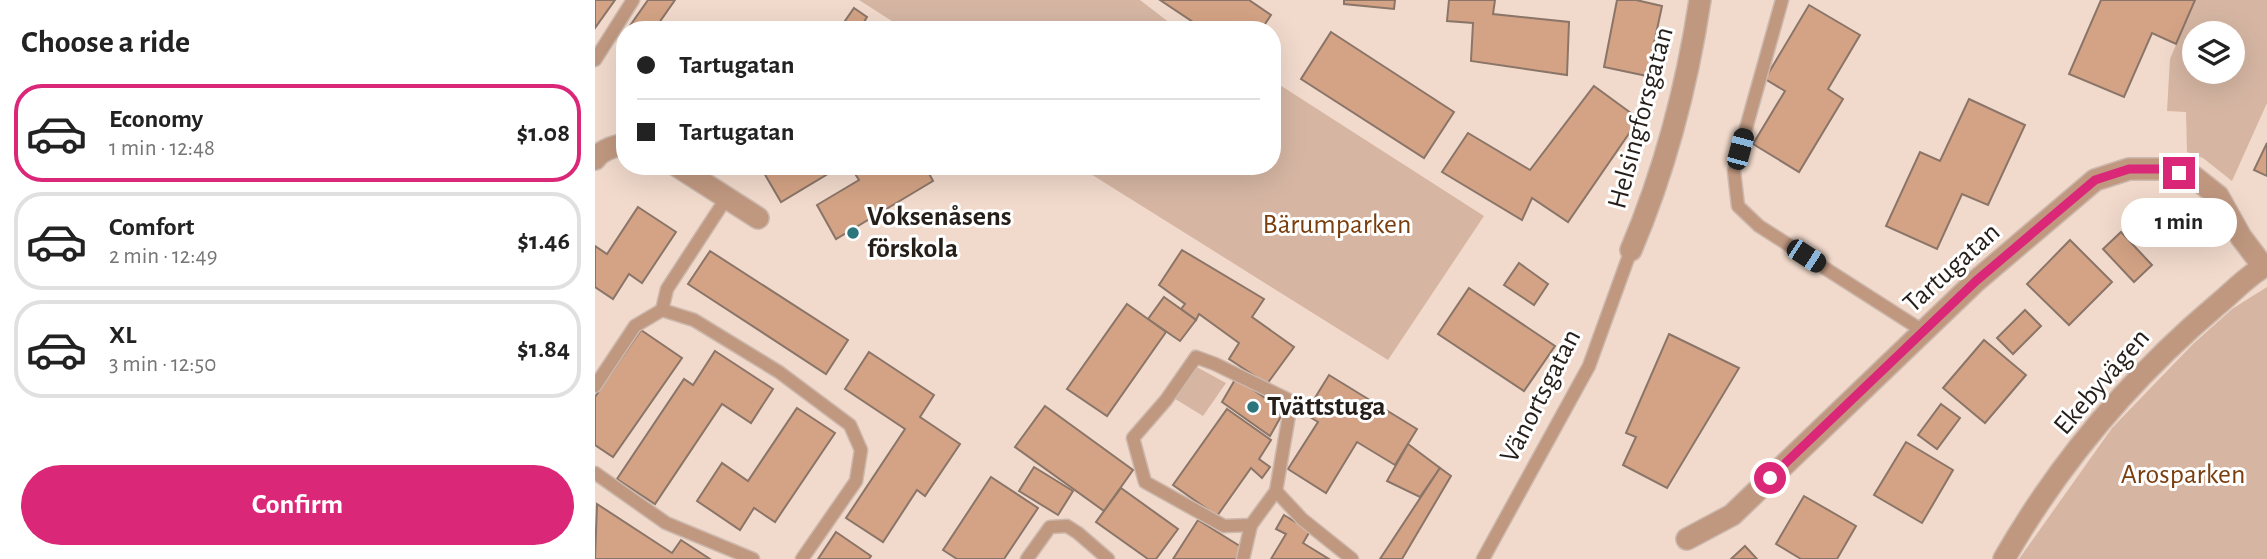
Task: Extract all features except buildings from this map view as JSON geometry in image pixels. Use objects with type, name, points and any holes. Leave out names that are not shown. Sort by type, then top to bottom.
[{"type":"street","name":"Helsingforsgatan","points":[[1631,250],[1647,212],[1671,138],[1691,62],[1700,0]]},
{"type":"street","points":[[595,159],[597,155],[616,146]]},
{"type":"street","name":"Tartugatan","points":[[1687,539],[1732,515],[1976,281],[2095,180],[2129,169],[2164,169],[2194,177],[2218,197],[2241,237],[2265,265]]},
{"type":"street","points":[[692,175],[758,218]]},
{"type":"street","name":"Ekebyvägen","points":[[2004,559],[2055,480],[2101,420],[2179,337],[2265,265]]},
{"type":"lane","points":[[620,21],[633,0]]},
{"type":"lane","points":[[1783,0],[1734,171],[1738,206],[1759,226],[1923,331]]},
{"type":"lane","points":[[595,60],[616,27]]},
{"type":"lane","points":[[595,386],[635,326],[662,310],[667,289],[727,197]]},
{"type":"lane","name":"Vänortsgatan","points":[[1483,559],[1589,366],[1631,250]]},
{"type":"lane","points":[[662,310],[694,320],[779,372],[850,425],[862,450],[856,481],[801,559]]},
{"type":"lane","points":[[1243,559],[1251,525],[1276,491],[1289,415],[1287,399],[1215,363],[1196,357],[1166,400],[1133,438],[1145,482],[1224,526],[1251,525]]},
{"type":"lane","points":[[595,473],[666,523],[754,559]]},
{"type":"lane","points":[[1276,491],[1302,519],[1352,559]]},
{"type":"lane","points":[[1027,559],[1050,527],[1067,526],[1108,559]]},
{"type":"green space","points":[[859,0],[1140,0],[1167,21],[892,21]]},
{"type":"green space","points":[[2195,0],[2267,0],[2267,103],[2232,181],[2203,158],[2187,152],[2186,112],[2167,111],[2170,59],[2182,31],[2182,84],[2245,84],[2245,21],[2186,21]]},
{"type":"green space","name":"Bärumparken","points":[[1281,86],[1484,216],[1388,360],[1092,175],[1281,175]]},
{"type":"green space","name":"Arosparken","points":[[2267,287],[2267,559],[2019,559],[2112,428],[2193,344],[2232,309]]},
{"type":"green space","points":[[1193,365],[1226,383],[1203,416],[1172,397]]},
{"type":"place","name":"Voksenåsens förskola","points":[[853,233]]},
{"type":"place","name":"Tvättstuga","points":[[1253,407]]},
{"type":"route","points":[[1770,478],[1976,281],[2095,180],[2129,169],[2164,169],[2179,173]]}]
